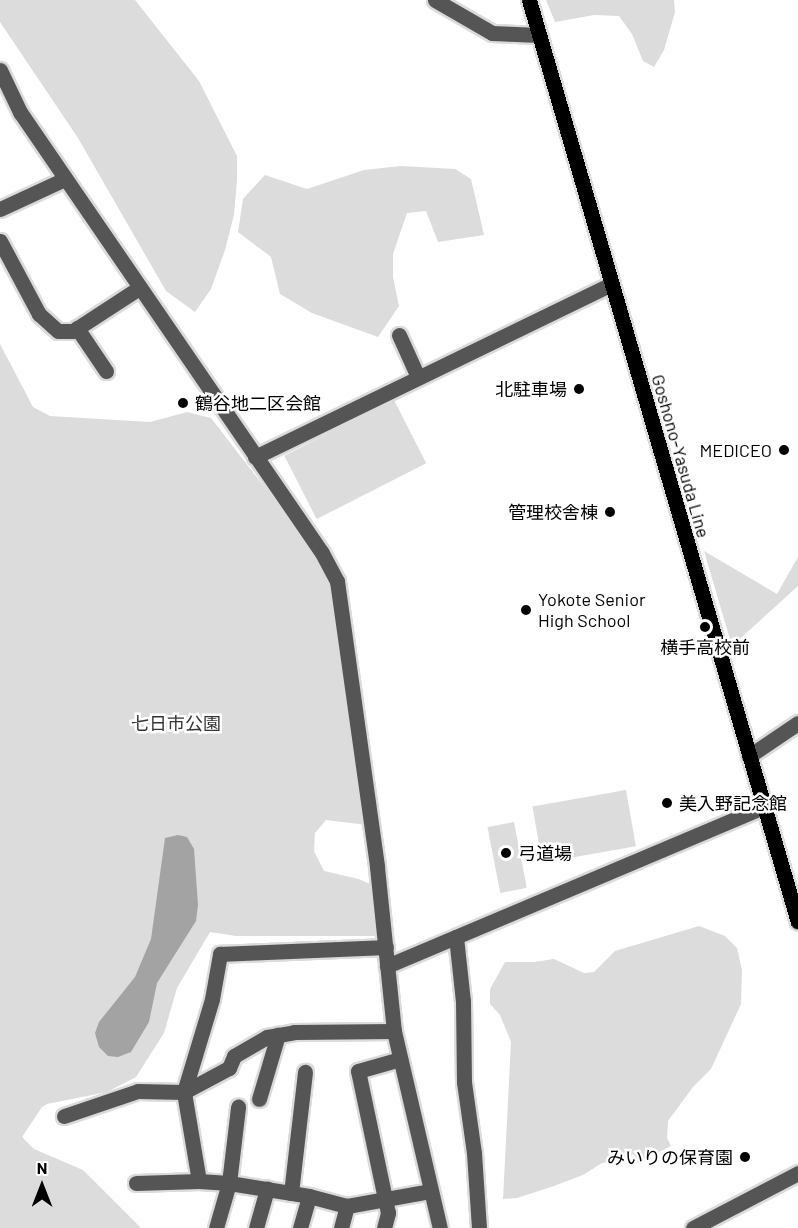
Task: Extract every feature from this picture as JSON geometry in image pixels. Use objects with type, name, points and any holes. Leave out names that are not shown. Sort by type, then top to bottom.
[{"type":"main road","name":"Goshono-Yasuda Line","points":[[529,0],[610,285],[798,922]]},
{"type":"street","points":[[435,0],[492,33],[538,35]]},
{"type":"street","points":[[0,70],[20,112],[322,553],[337,582],[386,947],[394,1031],[440,1228]]},
{"type":"street","points":[[0,209],[65,179]]},
{"type":"street","points":[[0,241],[39,314],[58,331],[77,328],[139,288]]},
{"type":"street","points":[[255,457],[610,285]]},
{"type":"street","points":[[77,328],[106,371]]},
{"type":"street","points":[[399,335],[418,377]]},
{"type":"street","points":[[749,756],[798,723]]},
{"type":"street","points":[[387,966],[764,807]]},
{"type":"street","points":[[456,937],[463,1001],[464,1082],[474,1153],[479,1228]]},
{"type":"street","points":[[199,1181],[184,1092],[212,999],[220,954],[386,947]]},
{"type":"street","points":[[64,1116],[138,1091],[184,1092],[230,1068],[234,1056],[267,1037],[294,1032],[394,1031]]},
{"type":"street","points":[[259,1099],[278,1035]]},
{"type":"street","points":[[384,1228],[388,1214],[357,1071],[400,1059]]},
{"type":"street","points":[[291,1193],[305,1072]]},
{"type":"street","points":[[216,1228],[229,1183],[238,1107]]},
{"type":"street","points":[[693,1228],[798,1173]]},
{"type":"street","points":[[136,1183],[199,1181],[229,1183],[309,1196],[347,1206],[430,1191]]},
{"type":"street","points":[[256,1228],[267,1189]]},
{"type":"street","points":[[300,1228],[309,1196]]},
{"type":"street","points":[[341,1228],[347,1206]]},
{"type":"green space","points":[[0,0],[135,0],[199,81],[237,156],[237,180],[234,215],[225,250],[211,289],[195,312],[166,291],[78,138],[0,22]]},
{"type":"green space","points":[[546,0],[674,0],[675,12],[664,50],[654,67],[643,61],[632,34],[619,16],[594,15],[555,22]]},
{"type":"green space","points":[[401,166],[455,169],[471,179],[484,235],[438,242],[426,211],[407,213],[393,254],[393,277],[399,306],[378,337],[312,313],[280,294],[271,257],[238,232],[243,199],[265,175],[307,189],[364,170]]},
{"type":"green space","name":"七日市公園","points":[[0,344],[33,407],[50,416],[150,422],[187,412],[211,418],[310,546],[330,585],[367,825],[326,820],[315,833],[314,851],[324,871],[359,879],[372,885],[375,936],[236,936],[210,932],[177,988],[164,1033],[136,1077],[107,1092],[42,1107],[22,1137],[34,1149],[83,1170],[141,1228],[0,1228]]},
{"type":"green space","points":[[394,400],[426,463],[317,519],[284,456]]},
{"type":"green space","points":[[704,551],[777,594],[798,557],[798,586],[732,646]]},
{"type":"green space","points":[[626,790],[636,846],[542,863],[532,806]]},
{"type":"green space","name":"弓道場","points":[[514,822],[527,888],[500,893],[487,827]]},
{"type":"green space","points":[[699,926],[725,936],[737,948],[742,970],[741,1004],[711,1069],[693,1087],[668,1121],[667,1138],[671,1146],[635,1164],[623,1160],[602,1163],[583,1175],[551,1187],[517,1198],[503,1199],[511,1042],[500,1015],[490,1004],[490,989],[505,962],[554,959],[584,973],[594,972],[615,951]]},
{"type":"shaded area","points":[[178,835],[187,837],[194,849],[198,905],[196,921],[157,983],[149,1022],[131,1052],[118,1057],[108,1056],[99,1047],[95,1033],[99,1022],[135,977],[151,939],[165,838]]},
{"type":"place","name":"北駐車場","points":[[579,389]]},
{"type":"place","name":"鶴谷地二区会館","points":[[183,403]]},
{"type":"place","name":"MEDICEO","points":[[784,450]]},
{"type":"place","name":"管理校舎棟","points":[[610,512]]},
{"type":"place","name":"Yokote Senior High School","points":[[526,610]]},
{"type":"place","name":"横手高校前","points":[[705,627]]},
{"type":"place","name":"美入野記念館","points":[[667,803]]},
{"type":"place","name":"弓道場","points":[[506,853]]},
{"type":"place","name":"みいりの保育園","points":[[745,1157]]}]
